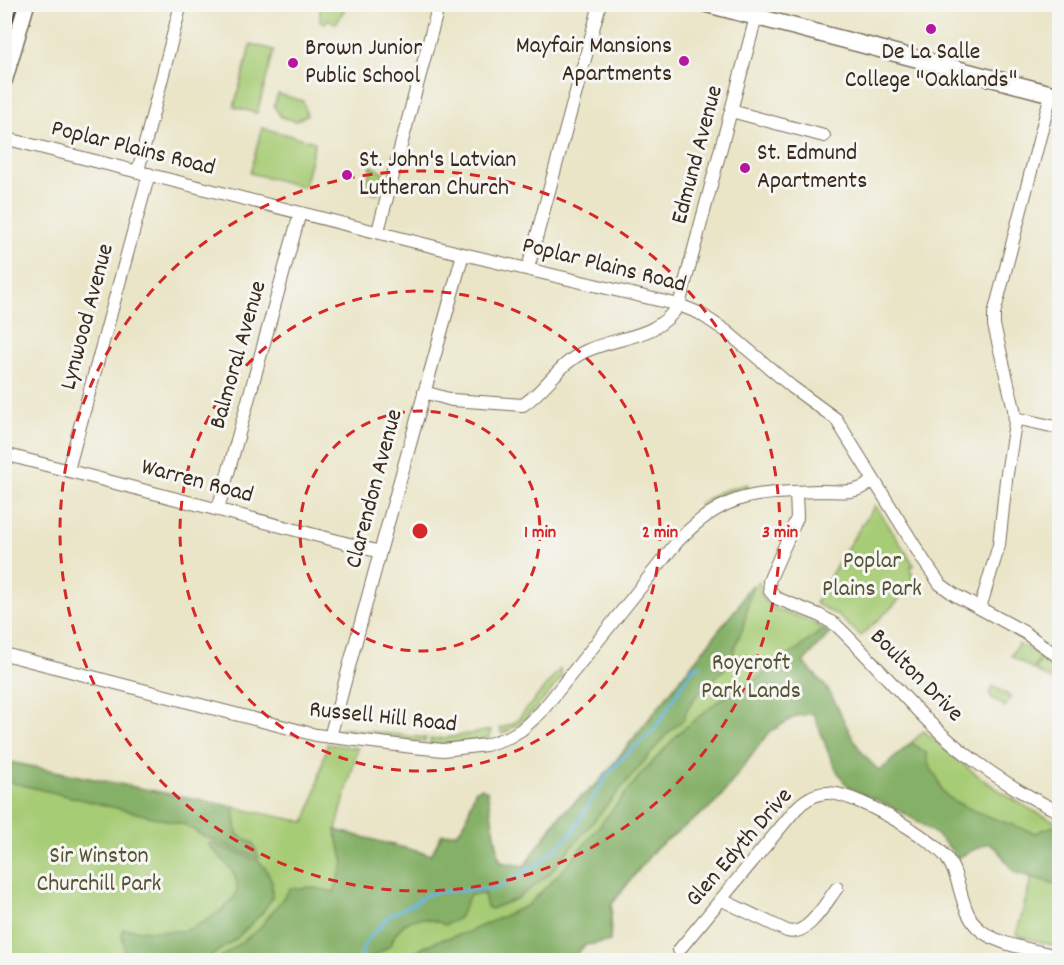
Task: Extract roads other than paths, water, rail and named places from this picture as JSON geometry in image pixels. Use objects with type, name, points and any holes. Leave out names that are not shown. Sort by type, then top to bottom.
[{"type":"main road","points":[[4,80],[26,4]]},
{"type":"main road","points":[[707,4],[1055,95]]},
{"type":"street","name":"Lynwood Avenue","points":[[68,470],[143,172],[181,4]]},
{"type":"street","points":[[378,231],[439,4]]},
{"type":"street","points":[[528,268],[600,4]]},
{"type":"street","name":"Edmund Avenue","points":[[679,305],[756,17]]},
{"type":"street","points":[[980,608],[985,597],[1001,534],[1015,418],[994,325],[994,314],[1055,95]]},
{"type":"street","points":[[731,111],[824,136]]},
{"type":"street","name":"Poplar Plains Road","points":[[4,138],[463,254],[679,305],[699,313],[726,331],[792,387],[836,419],[934,578],[947,590],[1024,632],[1059,658]]},
{"type":"street","name":"Balmoral Avenue","points":[[218,509],[300,213]]},
{"type":"street","name":"Clarendon Avenue","points":[[330,737],[463,254]]},
{"type":"street","points":[[424,392],[452,400],[523,405],[541,391],[568,361],[602,345],[647,333],[665,321],[679,305]]},
{"type":"street","points":[[1015,418],[1059,428]]},
{"type":"street","name":"Warren Road","points":[[4,454],[380,552]]},
{"type":"street","name":"Russell Hill Road","points":[[4,654],[316,735],[443,750],[486,745],[509,737],[532,721],[549,703],[670,550],[695,523],[712,510],[736,499],[796,492],[858,491],[873,481]]},
{"type":"street","name":"Boulton Drive","points":[[796,492],[797,518],[769,581],[772,595],[782,602],[819,615],[836,625],[932,726],[988,770],[1059,812]]},
{"type":"street","name":"Glen Edyth Drive","points":[[680,950],[801,803],[816,795],[834,793],[878,810],[938,848],[952,867],[970,918],[983,932],[1009,943],[1059,957]]},
{"type":"street","points":[[722,900],[787,931],[794,932],[807,926],[837,888]]},
{"type":"waterway","points":[[359,960],[365,943],[390,915],[426,895],[437,892],[496,889],[538,864],[571,834],[605,778],[620,760],[654,730],[693,667],[701,665]]},
{"type":"tram line","points":[[4,51],[18,4]]},
{"type":"place","name":"De La Salle College \"Oaklands\"","points":[[931,29]]},
{"type":"place","name":"Mayfair Mansions Apartments","points":[[684,61]]},
{"type":"place","name":"Brown Junior Public School","points":[[293,63]]},
{"type":"place","name":"St. Edmund Apartments","points":[[745,168]]},
{"type":"place","name":"St. John's Latvian Lutheran Church","points":[[347,175]]},
{"type":"park label","name":"Poplar Plains Park","points":[[872,576]]},
{"type":"park label","name":"Roycroft Park Lands","points":[[751,678]]},
{"type":"park label","name":"Sir Winston Churchill Park","points":[[99,871]]}]
